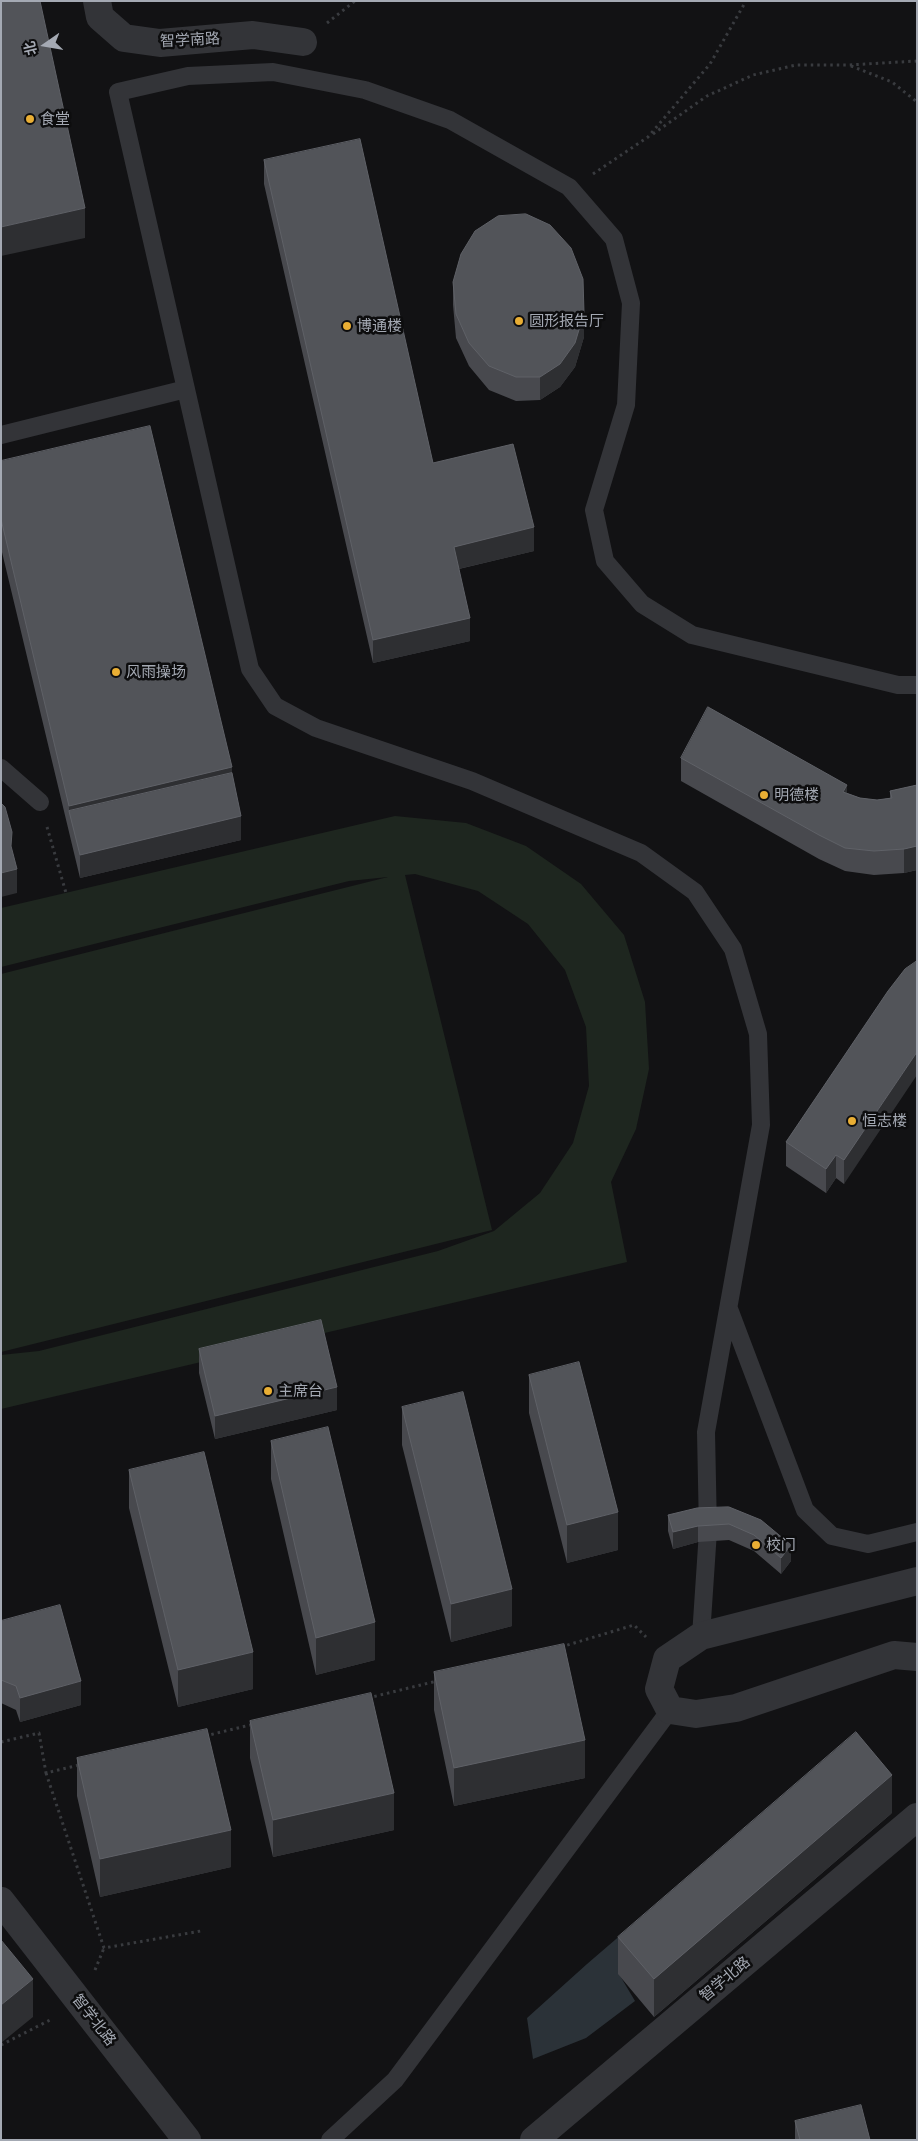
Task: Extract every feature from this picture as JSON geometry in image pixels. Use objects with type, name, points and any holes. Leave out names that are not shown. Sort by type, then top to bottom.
[{"type":"street","name":"智学南路","points":[[97,1],[100,17],[124,38],[160,43],[253,35],[303,42]]},
{"type":"street","points":[[917,1581],[701,1636],[667,1660],[659,1690],[670,1710],[696,1714],[736,1708],[894,1655],[917,1657]]},
{"type":"street","name":"智学北路","points":[[534,2140],[917,1817]]},
{"type":"street","name":"智学北路","points":[[1,1901],[187,2140]]},
{"type":"lane","points":[[701,1636],[708,1531],[706,1432],[760,1125],[758,1034],[733,948],[695,892],[641,853],[472,781],[316,728],[275,706],[250,669],[118,92],[188,76],[273,72],[365,90],[450,120],[569,187],[614,239],[631,303],[626,406],[594,510],[605,561],[642,604],[692,635],[898,685],[917,684]]},
{"type":"lane","points":[[1,435],[186,389]]},
{"type":"lane","points":[[1,768],[40,802]]},
{"type":"lane","points":[[729,1309],[805,1510],[832,1536],[868,1544],[917,1532]]},
{"type":"lane","points":[[330,2140],[395,2080],[670,1710]]},
{"type":"path","points":[[648,137],[710,64],[746,1]]},
{"type":"path","points":[[592,175],[708,96],[753,75],[796,65],[848,65],[917,61]]},
{"type":"path","points":[[848,65],[892,82],[917,102]]},
{"type":"path","points":[[40,802],[66,893]]},
{"type":"path","points":[[559,1648],[634,1625],[667,1660]]},
{"type":"path","points":[[361,1699],[446,1679]]},
{"type":"path","points":[[199,1737],[256,1724]]},
{"type":"path","points":[[1,1742],[39,1733],[46,1773],[104,1948],[200,1931]]},
{"type":"path","points":[[46,1773],[84,1764]]},
{"type":"shaded area","points":[[395,816],[466,823],[526,846],[581,884],[624,935],[645,1002],[649,1069],[636,1129],[611,1182],[627,1262],[1,1409],[1,1355],[39,1351],[438,1251],[494,1231],[540,1193],[573,1143],[589,1086],[586,1027],[565,970],[528,924],[478,891],[415,874],[405,875],[492,1230],[1,1352],[1,974],[388,877],[349,881],[1,967],[1,908]]},
{"type":"shaded area","points":[[751,1823],[619,1974],[635,2001],[586,2038],[533,2059],[527,2018]]},
{"type":"building","name":"食堂","points":[[1,1],[40,1],[85,208],[1,227]]},
{"type":"building","name":"博通楼","points":[[360,139],[433,463],[513,444],[534,527],[454,547],[470,618],[373,640],[264,160]]},
{"type":"building","name":"圆形报告厅","points":[[526,214],[550,225],[571,248],[583,279],[584,313],[575,343],[560,364],[540,377],[516,377],[489,366],[469,343],[456,314],[453,282],[461,254],[475,231],[498,216]]},
{"type":"building","name":"风雨操场","points":[[150,426],[232,767],[69,806],[1,519],[1,461]]},
{"type":"building","points":[[708,707],[847,785],[843,792],[860,798],[877,800],[892,798],[890,791],[917,785],[917,846],[874,851],[845,848],[681,758]]},
{"type":"building","points":[[232,773],[241,816],[80,855],[69,811]]},
{"type":"building","points":[[1,803],[5,807],[12,832],[11,846],[17,869],[1,873]]},
{"type":"building","name":"恒志楼","points":[[917,961],[917,1052],[844,1160],[836,1155],[826,1169],[786,1142],[888,991],[905,969]]},
{"type":"building","name":"主席台","points":[[321,1320],[337,1387],[215,1416],[199,1349]]},
{"type":"building","points":[[579,1362],[618,1512],[567,1525],[529,1375]]},
{"type":"building","points":[[463,1392],[512,1589],[451,1604],[402,1407]]},
{"type":"building","points":[[328,1427],[375,1622],[316,1638],[271,1441]]},
{"type":"building","points":[[204,1452],[253,1652],[178,1670],[129,1470]]},
{"type":"building","points":[[729,1507],[761,1520],[791,1545],[781,1558],[754,1535],[729,1524],[698,1526],[673,1532],[668,1515],[697,1508]]},
{"type":"building","points":[[60,1605],[81,1681],[20,1698],[16,1686],[1,1680],[1,1621]]},
{"type":"building","points":[[564,1644],[585,1740],[454,1768],[434,1672]]},
{"type":"building","points":[[371,1693],[394,1793],[273,1820],[250,1721]]},
{"type":"building","points":[[207,1729],[231,1830],[100,1859],[77,1758]]},
{"type":"building","points":[[856,1732],[892,1775],[654,1979],[618,1937]]},
{"type":"building","points":[[1,1940],[33,1979],[1,2005]]},
{"type":"building","points":[[861,2105],[870,2140],[800,2140],[795,2121]]},
{"type":"place","name":"食堂","points":[[30,119]]},
{"type":"place","name":"圆形报告厅","points":[[519,321]]},
{"type":"place","name":"博通楼","points":[[347,326]]},
{"type":"place","name":"风雨操场","points":[[116,672]]},
{"type":"place","name":"明德楼","points":[[764,795]]},
{"type":"place","name":"恒志楼","points":[[852,1121]]},
{"type":"place","name":"主席台","points":[[268,1391]]},
{"type":"place","name":"校门","points":[[756,1545]]}]
